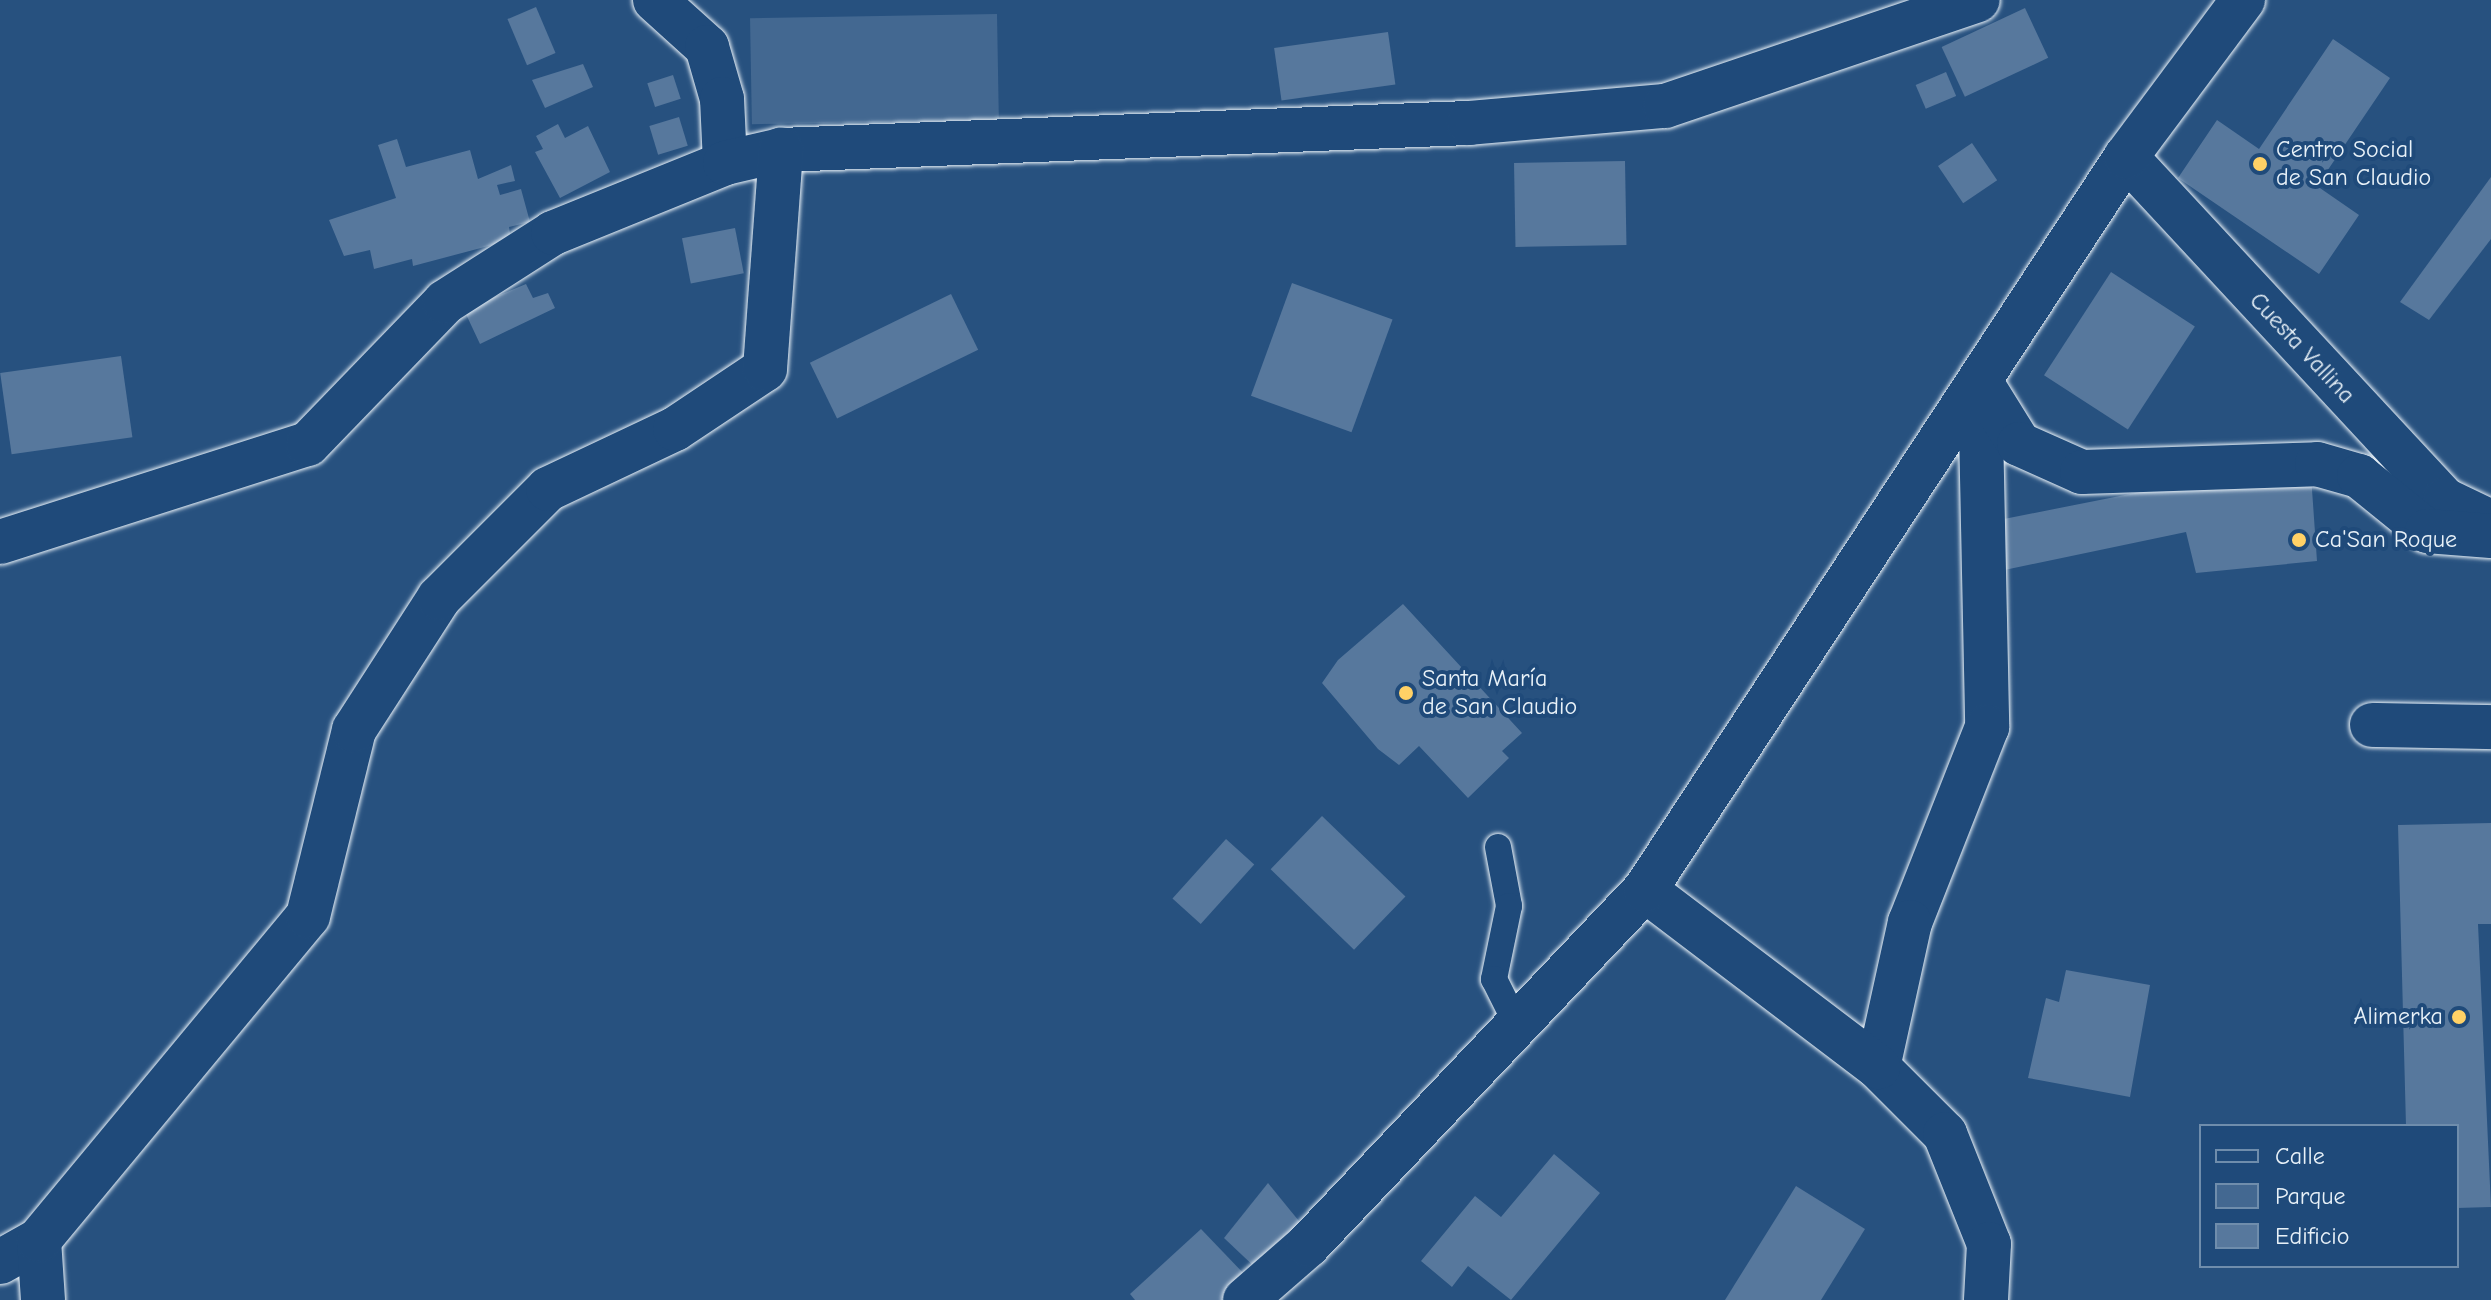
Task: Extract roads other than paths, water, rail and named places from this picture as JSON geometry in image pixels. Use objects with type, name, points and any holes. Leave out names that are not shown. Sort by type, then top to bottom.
[{"type":"street","points":[[655,0],[707,47],[722,99],[725,163]]},
{"type":"street","points":[[0,542],[308,444],[445,302],[553,233],[725,163],[781,150],[1469,123],[1665,106],[1978,0]]},
{"type":"street","points":[[1245,1300],[1308,1245],[1515,1021],[1645,890],[2126,157],[2243,0]]},
{"type":"street","points":[[0,1262],[39,1240],[308,916],[354,730],[439,598],[548,489],[675,429],[765,369],[781,150]]},
{"type":"street","name":"Cuesta Vallina","points":[[2126,157],[2445,500],[2491,522]]},
{"type":"street","points":[[1980,381],[2019,444],[2082,472],[2317,464],[2359,476],[2427,531],[2491,536]]},
{"type":"street","points":[[1878,1067],[1910,922],[1987,727],[1980,381]]},
{"type":"street","points":[[2372,725],[2491,727]]},
{"type":"street","points":[[1645,890],[1878,1067],[1945,1134],[1989,1244],[1986,1300]]},
{"type":"street","points":[[39,1240],[43,1300]]},
{"type":"lane","points":[[1498,847],[1509,906],[1494,979],[1515,1021]]},
{"type":"place","name":"Centro Social de San Claudio","points":[[2260,164]]},
{"type":"place","name":"Ca'San Roque","points":[[2299,540]]},
{"type":"place","name":"Santa María de San Claudio","points":[[1406,693]]},
{"type":"place","name":"Alimerka","points":[[2459,1017]]}]
